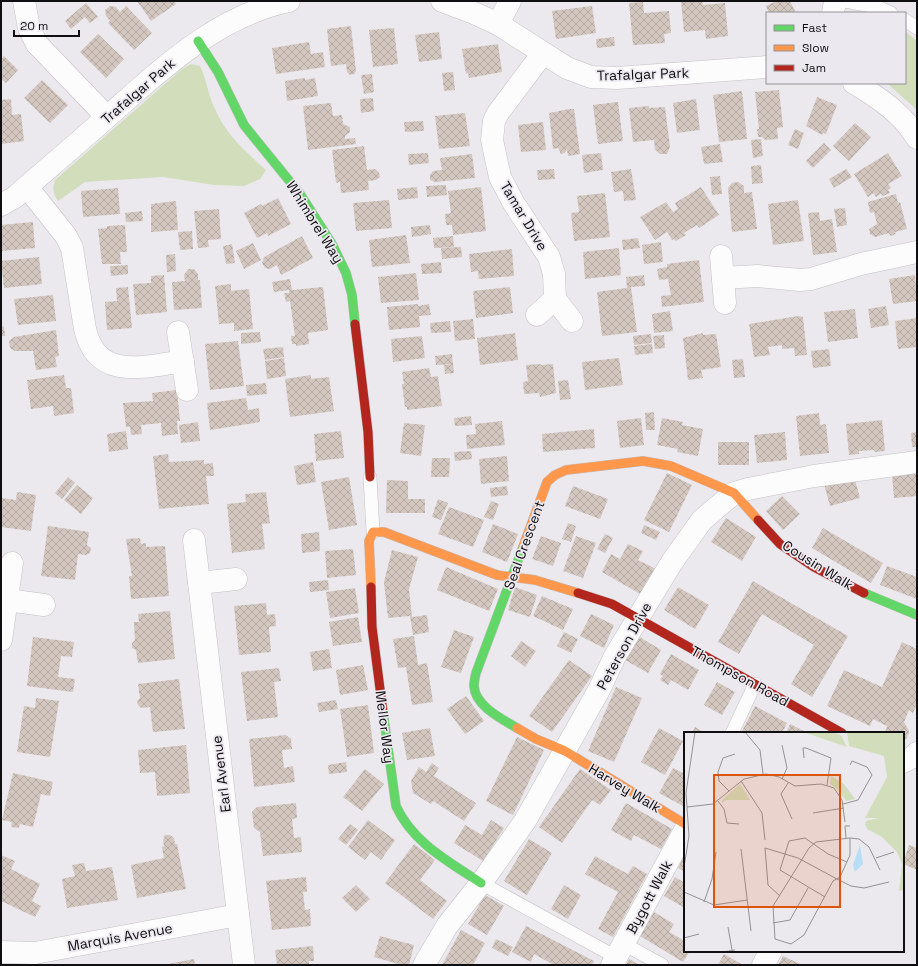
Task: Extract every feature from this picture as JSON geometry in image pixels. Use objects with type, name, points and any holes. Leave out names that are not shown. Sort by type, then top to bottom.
[{"type":"street","points":[[24,1],[29,28],[37,44],[107,117]]},
{"type":"street","name":"Trafalgar Park","points":[[1,205],[15,197],[162,70],[198,41],[241,18],[289,1]]},
{"type":"street","name":"Trafalgar Park","points":[[442,1],[498,24],[574,72],[599,78],[766,67]]},
{"type":"street","points":[[498,24],[510,1]]},
{"type":"street","points":[[833,12],[835,1]]},
{"type":"street","name":"Whimbrel Way","points":[[198,41],[218,72],[244,125],[300,194],[332,244],[346,273],[352,295],[368,432],[370,477]]},
{"type":"street","name":"Tamar Drive","points":[[543,53],[498,113],[494,121],[492,140],[497,167],[504,186],[549,257],[554,274],[555,299]]},
{"type":"street","points":[[856,84],[876,96],[897,114],[917,138]]},
{"type":"street","points":[[27,187],[59,227],[72,248],[85,329],[88,341],[94,351],[103,360],[113,365],[125,368],[182,361]]},
{"type":"street","points":[[723,278],[757,276],[794,280],[811,279],[861,264],[917,252]]},
{"type":"street","points":[[720,256],[726,304]]},
{"type":"street","points":[[537,315],[555,299],[572,321]]},
{"type":"street","points":[[178,332],[187,390]]},
{"type":"street","name":"Seal Crescent","points":[[565,751],[536,739],[497,716],[478,698],[474,686],[476,673],[513,577],[547,482],[555,475],[566,470],[650,461],[664,463],[734,493]]},
{"type":"street","name":"Peterson Drive","points":[[424,965],[447,926],[481,883],[525,821],[599,690],[615,656],[639,619],[672,562],[691,533],[702,520],[734,493],[814,476],[917,462]]},
{"type":"street","name":"Cousin Walk","points":[[734,493],[770,533],[791,552],[837,580],[917,614]]},
{"type":"street","points":[[373,532],[384,532],[497,574],[535,580],[585,595],[612,604],[639,619]]},
{"type":"street","name":"Mellor Way","points":[[373,532],[369,541],[372,627],[396,806],[402,821],[412,834],[481,883]]},
{"type":"street","name":"Earl Avenue","points":[[194,540],[244,965]]},
{"type":"street","points":[[1,640],[12,563]]},
{"type":"street","points":[[199,583],[236,579]]},
{"type":"street","points":[[7,600],[44,605]]},
{"type":"street","name":"Thompson Road","points":[[639,619],[840,732]]},
{"type":"street","name":"Harvey Walk","points":[[565,751],[684,823]]},
{"type":"street","points":[[904,762],[913,758],[917,753]]},
{"type":"street","points":[[904,764],[917,772]]},
{"type":"street","name":"Bygott Walk","points":[[617,956],[684,832]]},
{"type":"street","name":"Marquis Avenue","points":[[1,952],[35,953],[238,915]]},
{"type":"street","points":[[763,965],[770,952]]},
{"type":"lane","points":[[845,1],[877,7],[889,12]]},
{"type":"lane","points":[[906,21],[917,28]]},
{"type":"lane","name":"Mellor Way","points":[[370,477],[373,532]]},
{"type":"lane","points":[[732,732],[755,684]]},
{"type":"lane","points":[[481,883],[617,956],[662,965]]},
{"type":"green space","points":[[906,32],[917,41],[917,110],[888,84],[906,84]]},
{"type":"green space","points":[[191,64],[200,66],[213,104],[225,127],[251,157],[266,170],[260,179],[244,186],[214,185],[163,177],[85,182],[58,201],[54,191],[55,180],[182,69]]},
{"type":"building","points":[[137,1],[174,1],[176,4],[151,21]]},
{"type":"building","points":[[681,1],[702,1],[703,5],[725,3],[728,36],[706,39],[705,30],[684,32]]},
{"type":"building","points":[[777,1],[790,1],[796,12],[769,12],[766,6]]},
{"type":"building","points":[[643,2],[644,13],[669,11],[671,33],[664,34],[665,43],[633,45],[629,3]]},
{"type":"building","points":[[86,3],[98,17],[90,23],[85,17],[71,29],[65,21]]},
{"type":"building","points":[[110,6],[116,7],[120,12],[126,6],[152,33],[134,50],[108,23],[110,21],[106,16],[105,10]]},
{"type":"building","points":[[592,6],[596,33],[556,39],[552,11]]},
{"type":"building","points":[[351,26],[356,71],[354,74],[350,75],[347,72],[346,64],[331,66],[327,29]]},
{"type":"building","points":[[394,28],[398,64],[373,67],[369,30]]},
{"type":"building","points":[[439,32],[442,59],[419,62],[415,35]]},
{"type":"building","points":[[98,34],[124,59],[106,78],[80,52]]},
{"type":"building","points":[[614,37],[615,46],[597,48],[596,39]]},
{"type":"building","points":[[309,42],[311,54],[323,52],[325,67],[276,74],[272,48]]},
{"type":"building","points":[[498,44],[502,72],[469,78],[468,73],[466,74],[462,49]]},
{"type":"building","points":[[4,56],[18,70],[6,83],[1,79],[1,60]]},
{"type":"building","points":[[453,72],[455,90],[444,91],[442,73]]},
{"type":"building","points":[[372,74],[374,92],[364,94],[361,75]]},
{"type":"building","points":[[305,78],[305,80],[315,78],[318,96],[287,101],[285,81]]},
{"type":"building","points":[[42,80],[68,105],[50,123],[24,98]]},
{"type":"building","points":[[779,90],[783,127],[777,128],[778,139],[765,140],[762,137],[758,137],[757,129],[759,129],[755,92]]},
{"type":"building","points":[[742,91],[747,139],[719,142],[713,95]]},
{"type":"building","points":[[817,97],[837,105],[826,134],[823,133],[822,135],[806,126]]},
{"type":"building","points":[[373,98],[374,111],[361,113],[360,99]]},
{"type":"building","points":[[11,99],[12,115],[21,114],[24,141],[1,144],[1,100]]},
{"type":"building","points":[[696,99],[700,130],[677,133],[673,103]]},
{"type":"building","points":[[618,102],[623,141],[598,144],[593,105]]},
{"type":"building","points":[[331,103],[333,116],[342,115],[343,124],[350,127],[350,132],[345,136],[345,139],[355,138],[356,144],[308,150],[303,106]]},
{"type":"building","points":[[649,106],[649,108],[665,107],[670,147],[667,154],[660,154],[655,150],[654,140],[633,142],[629,108]]},
{"type":"building","points":[[574,109],[580,154],[568,156],[567,149],[565,153],[561,154],[558,148],[553,149],[549,113]]},
{"type":"building","points":[[465,113],[470,146],[439,149],[435,116]]},
{"type":"building","points":[[423,121],[424,131],[405,132],[404,122]]},
{"type":"building","points":[[543,122],[546,150],[521,152],[518,125]]},
{"type":"building","points":[[855,123],[871,137],[849,161],[833,146]]},
{"type":"building","points":[[795,129],[804,133],[798,149],[788,145]]},
{"type":"building","points":[[761,139],[763,156],[753,158],[751,140]]},
{"type":"building","points":[[824,143],[831,150],[813,168],[806,161]]},
{"type":"building","points":[[720,144],[723,162],[704,164],[701,147]]},
{"type":"building","points":[[364,146],[367,170],[375,169],[379,172],[380,177],[376,180],[368,181],[369,190],[341,193],[340,182],[336,183],[332,150]]},
{"type":"building","points":[[428,153],[429,163],[409,165],[408,154]]},
{"type":"building","points":[[601,153],[603,170],[584,173],[582,155]]},
{"type":"building","points":[[888,153],[902,176],[888,184],[891,188],[888,190],[890,193],[883,196],[881,194],[876,197],[874,193],[868,197],[854,174]]},
{"type":"building","points":[[472,154],[475,178],[435,182],[430,180],[430,175],[433,171],[442,170],[440,158]]},
{"type":"building","points":[[761,165],[763,183],[752,184],[751,166]]},
{"type":"building","points":[[554,169],[555,179],[538,180],[537,170]]},
{"type":"building","points":[[631,169],[636,200],[624,201],[623,191],[614,192],[611,172]]},
{"type":"building","points":[[846,169],[852,177],[834,188],[829,179]]},
{"type":"building","points":[[720,176],[722,194],[712,195],[710,177]]},
{"type":"building","points":[[738,182],[744,186],[744,193],[752,192],[757,229],[732,232],[728,188],[732,183]]},
{"type":"building","points":[[446,185],[447,195],[427,197],[426,186]]},
{"type":"building","points":[[417,187],[418,198],[398,200],[397,189]]},
{"type":"building","points":[[481,187],[486,231],[453,235],[452,225],[446,225],[445,214],[451,213],[448,191]]},
{"type":"building","points":[[701,187],[719,215],[699,228],[697,225],[684,233],[686,235],[676,241],[674,239],[672,240],[667,232],[655,240],[640,217],[666,202],[673,212],[678,209],[675,203]]},
{"type":"building","points":[[118,188],[120,214],[83,217],[81,191]]},
{"type":"building","points":[[605,193],[610,237],[574,241],[571,213],[579,212],[577,196]]},
{"type":"building","points":[[896,194],[898,203],[900,202],[907,229],[895,232],[896,234],[890,236],[889,233],[875,237],[870,234],[869,229],[877,224],[874,212],[870,213],[868,202]]},
{"type":"building","points":[[278,198],[291,224],[268,236],[267,233],[257,238],[244,213],[261,204],[262,206]]},
{"type":"building","points":[[389,200],[392,228],[356,231],[353,203]]},
{"type":"building","points":[[798,200],[804,241],[773,245],[768,204]]},
{"type":"building","points":[[176,201],[178,230],[151,232],[151,204]]},
{"type":"building","points":[[845,208],[847,225],[837,227],[834,209]]},
{"type":"building","points":[[219,209],[221,239],[208,240],[209,247],[198,248],[194,211]]},
{"type":"building","points":[[142,211],[143,221],[126,222],[125,213]]},
{"type":"building","points":[[819,212],[820,221],[832,219],[837,252],[813,255],[808,213]]},
{"type":"building","points":[[33,222],[35,248],[1,251],[1,225]]},
{"type":"building","points":[[125,225],[127,252],[120,252],[121,264],[102,264],[98,229],[107,228],[107,226]]},
{"type":"building","points":[[430,225],[431,234],[412,237],[411,227]]},
{"type":"building","points":[[192,231],[193,249],[180,250],[178,232]]},
{"type":"building","points":[[406,235],[410,263],[372,267],[369,240]]},
{"type":"building","points":[[302,236],[313,258],[281,275],[277,265],[270,269],[265,268],[262,263],[264,257]]},
{"type":"building","points":[[453,236],[454,247],[434,248],[433,238]]},
{"type":"building","points":[[638,238],[640,248],[623,250],[622,240]]},
{"type":"building","points":[[661,242],[663,262],[644,264],[642,245]]},
{"type":"building","points":[[253,243],[261,260],[244,269],[236,251]]},
{"type":"building","points":[[232,244],[235,263],[226,264],[223,246]]},
{"type":"building","points":[[461,247],[462,257],[442,259],[441,248]]},
{"type":"building","points":[[619,248],[621,275],[585,279],[583,252]]},
{"type":"building","points":[[512,249],[514,276],[479,279],[478,271],[471,272],[469,254]]},
{"type":"building","points":[[175,254],[176,271],[167,272],[166,255]]},
{"type":"building","points":[[39,257],[42,284],[4,288],[1,261]]},
{"type":"building","points":[[699,260],[704,302],[662,307],[661,296],[671,295],[668,279],[659,280],[657,269],[667,267],[667,264]]},
{"type":"building","points":[[441,262],[442,273],[422,274],[421,264]]},
{"type":"building","points":[[128,265],[128,274],[111,276],[110,266]]},
{"type":"building","points":[[188,269],[194,269],[198,274],[198,280],[200,280],[202,308],[174,310],[172,282],[185,281],[184,275]]},
{"type":"building","points":[[416,273],[419,300],[381,303],[378,277]]},
{"type":"building","points":[[164,275],[167,312],[136,315],[133,284],[151,283],[151,276]]},
{"type":"building","points":[[644,275],[645,286],[631,287],[637,332],[602,336],[597,292],[627,288],[626,277]]},
{"type":"building","points":[[915,275],[917,301],[893,304],[889,279]]},
{"type":"building","points":[[290,279],[292,290],[323,287],[328,330],[308,333],[309,344],[296,346],[296,344],[292,344],[291,336],[295,336],[290,301],[286,302],[284,293],[289,293],[289,290],[274,292],[272,282]]},
{"type":"building","points":[[231,284],[231,291],[249,289],[253,329],[234,331],[234,323],[219,324],[215,286]]},
{"type":"building","points":[[128,287],[132,328],[107,330],[105,302],[117,301],[116,288]]},
{"type":"building","points":[[510,287],[513,313],[476,318],[473,291]]},
{"type":"building","points":[[53,295],[56,321],[18,325],[14,299]]},
{"type":"building","points":[[418,304],[418,306],[429,304],[431,315],[419,316],[420,327],[389,330],[387,307]]},
{"type":"building","points":[[886,306],[889,325],[871,328],[868,309]]},
{"type":"building","points":[[855,309],[858,338],[828,342],[824,312]]},
{"type":"building","points":[[670,311],[673,331],[654,333],[652,314]]},
{"type":"building","points":[[798,316],[803,317],[807,355],[795,356],[794,348],[782,349],[782,345],[768,347],[770,355],[754,357],[749,324]]},
{"type":"building","points":[[917,318],[917,347],[898,349],[895,321]]},
{"type":"building","points":[[473,319],[475,339],[455,341],[453,321]]},
{"type":"building","points":[[450,321],[451,332],[431,333],[430,323]]},
{"type":"building","points":[[4,326],[5,336],[1,336],[1,327]]},
{"type":"building","points":[[56,330],[59,356],[55,357],[57,367],[36,370],[33,351],[15,351],[10,348],[9,341],[14,337]]},
{"type":"building","points":[[260,332],[261,342],[241,344],[241,333]]},
{"type":"building","points":[[515,333],[518,360],[480,365],[477,338]]},
{"type":"building","points":[[703,333],[703,335],[716,334],[721,367],[701,370],[703,378],[688,380],[683,338]]},
{"type":"building","points":[[651,334],[652,343],[634,345],[633,336]]},
{"type":"building","points":[[664,335],[665,348],[655,349],[653,336]]},
{"type":"building","points":[[422,336],[425,358],[393,362],[391,339]]},
{"type":"building","points":[[238,341],[244,386],[210,390],[205,344]]},
{"type":"building","points":[[652,344],[653,353],[635,355],[634,346]]},
{"type":"building","points":[[283,347],[284,357],[265,360],[263,349]]},
{"type":"building","points":[[829,349],[831,366],[813,368],[811,351]]},
{"type":"building","points":[[452,354],[453,364],[436,365],[435,356]]},
{"type":"building","points":[[284,358],[286,376],[267,379],[265,361]]},
{"type":"building","points":[[619,358],[623,385],[585,390],[582,362]]},
{"type":"building","points":[[743,359],[745,377],[734,378],[732,360]]},
{"type":"building","points":[[453,364],[454,373],[445,374],[444,365]]},
{"type":"building","points":[[553,364],[556,393],[540,397],[539,393],[524,394],[523,382],[528,381],[526,365]]},
{"type":"building","points":[[429,368],[431,377],[438,376],[442,406],[407,410],[407,407],[405,407],[402,372]]},
{"type":"building","points":[[64,375],[66,388],[71,388],[74,413],[54,416],[53,406],[31,409],[27,380]]},
{"type":"building","points":[[311,375],[311,379],[329,377],[334,411],[290,417],[285,379]]},
{"type":"building","points":[[568,380],[571,399],[560,400],[558,381]]},
{"type":"building","points":[[266,383],[267,394],[247,396],[246,385]]},
{"type":"building","points":[[177,390],[180,421],[177,421],[178,434],[162,436],[161,423],[141,425],[142,434],[131,435],[130,427],[126,427],[123,403],[153,401],[152,393]]},
{"type":"building","points":[[246,398],[248,410],[259,408],[260,422],[210,430],[207,403]]},
{"type":"building","points":[[654,412],[655,430],[646,430],[645,413]]},
{"type":"building","points":[[819,413],[820,425],[826,424],[829,453],[800,456],[796,416]]},
{"type":"building","points":[[471,416],[472,425],[455,426],[454,418]]},
{"type":"building","points":[[641,418],[644,445],[620,448],[617,421]]},
{"type":"building","points":[[662,418],[683,422],[682,425],[703,429],[698,456],[677,452],[678,449],[657,445]]},
{"type":"building","points":[[882,420],[885,451],[859,451],[859,454],[849,455],[846,424]]},
{"type":"building","points":[[502,421],[505,445],[467,449],[466,435],[476,434],[475,424]]},
{"type":"building","points":[[198,422],[200,441],[181,443],[179,425]]},
{"type":"building","points":[[404,423],[425,425],[421,456],[400,453]]},
{"type":"building","points":[[594,429],[595,448],[543,452],[542,434]]},
{"type":"building","points":[[126,431],[128,449],[109,452],[107,434]]},
{"type":"building","points":[[341,431],[344,458],[316,461],[314,434]]},
{"type":"building","points":[[785,432],[787,460],[757,463],[754,435]]},
{"type":"building","points":[[917,432],[917,447],[912,447],[911,433]]},
{"type":"building","points":[[718,442],[749,442],[749,465],[718,465]]},
{"type":"building","points":[[471,451],[472,459],[455,461],[454,452]]},
{"type":"building","points":[[168,454],[169,462],[204,460],[204,464],[213,463],[214,476],[206,476],[209,504],[159,509],[153,456]]},
{"type":"building","points":[[507,456],[509,481],[481,484],[479,459]]},
{"type":"building","points":[[432,458],[450,458],[449,477],[431,477]]},
{"type":"building","points":[[313,462],[316,482],[297,485],[294,466]]},
{"type":"building","points":[[667,473],[692,485],[669,532],[644,520]]},
{"type":"building","points":[[917,473],[917,496],[894,498],[892,476]]},
{"type":"building","points":[[854,476],[860,498],[830,506],[824,484]]},
{"type":"building","points":[[68,477],[75,483],[62,499],[55,493]]},
{"type":"building","points":[[349,477],[357,525],[329,530],[321,482]]},
{"type":"building","points":[[387,480],[408,481],[408,499],[425,499],[425,513],[386,513]]},
{"type":"building","points":[[77,485],[93,498],[81,514],[64,500]]},
{"type":"building","points":[[507,486],[508,495],[491,497],[490,488]]},
{"type":"building","points":[[573,486],[608,499],[600,519],[565,506]]},
{"type":"building","points":[[17,492],[36,495],[31,531],[1,527],[1,498],[16,500]]},
{"type":"building","points":[[266,492],[270,523],[262,524],[265,549],[232,553],[227,504],[246,502],[245,494]]},
{"type":"building","points":[[782,496],[800,514],[783,530],[766,511]]},
{"type":"building","points":[[438,499],[448,503],[441,520],[432,517]]},
{"type":"building","points":[[491,501],[499,504],[493,520],[484,517]]},
{"type":"building","points":[[449,507],[484,520],[473,547],[438,534]]},
{"type":"building","points":[[726,518],[756,537],[742,561],[711,542]]},
{"type":"building","points":[[568,523],[576,526],[571,542],[562,539]]},
{"type":"building","points":[[493,524],[518,534],[507,562],[482,552]]},
{"type":"building","points":[[644,525],[660,532],[656,540],[641,533]]},
{"type":"building","points":[[48,526],[89,532],[87,545],[91,548],[90,553],[86,555],[78,554],[75,580],[41,576]]},
{"type":"building","points":[[823,528],[883,563],[871,583],[812,548]]},
{"type":"building","points":[[319,532],[320,551],[302,553],[301,534]]},
{"type":"building","points":[[605,534],[613,538],[605,553],[597,549]]},
{"type":"building","points":[[541,536],[561,543],[553,566],[532,559]]},
{"type":"building","points":[[576,536],[596,543],[583,578],[563,571]]},
{"type":"building","points":[[140,538],[141,544],[146,543],[146,547],[165,546],[169,596],[131,599],[129,576],[132,576],[126,539]]},
{"type":"building","points":[[628,544],[643,551],[638,560],[656,569],[642,595],[602,572],[611,554],[620,559]]},
{"type":"building","points":[[353,549],[356,575],[327,578],[325,551]]},
{"type":"building","points":[[392,550],[418,557],[409,589],[412,617],[427,615],[429,632],[413,635],[410,616],[388,618],[384,582]]},
{"type":"building","points":[[887,566],[917,577],[917,599],[880,585]]},
{"type":"building","points":[[446,567],[498,589],[489,611],[437,590]]},
{"type":"building","points":[[328,580],[329,590],[310,592],[309,582]]},
{"type":"building","points":[[753,581],[848,636],[812,697],[791,684],[814,645],[762,614],[739,654],[718,642]]},
{"type":"building","points":[[515,587],[537,595],[530,617],[508,610]]},
{"type":"building","points":[[678,587],[709,605],[695,629],[664,610]]},
{"type":"building","points":[[355,588],[359,613],[330,618],[326,592]]},
{"type":"building","points":[[542,596],[573,609],[563,630],[533,616]]},
{"type":"building","points":[[266,603],[267,615],[275,614],[276,626],[269,627],[271,652],[239,655],[234,606]]},
{"type":"building","points":[[170,611],[175,659],[138,663],[136,650],[132,648],[132,643],[135,640],[134,622],[139,622],[138,614]]},
{"type":"building","points":[[591,614],[614,625],[604,648],[580,636]]},
{"type":"building","points":[[358,617],[362,642],[333,646],[329,622]]},
{"type":"building","points":[[454,630],[474,637],[461,673],[441,667]]},
{"type":"building","points":[[564,632],[578,639],[571,653],[557,646]]},
{"type":"building","points":[[414,636],[418,665],[427,663],[433,702],[412,705],[406,667],[398,668],[393,639]]},
{"type":"building","points":[[638,636],[661,650],[648,673],[625,660]]},
{"type":"building","points":[[33,637],[74,642],[72,657],[61,656],[58,677],[75,679],[73,692],[27,686]]},
{"type":"building","points":[[521,641],[536,651],[525,667],[511,656]]},
{"type":"building","points":[[902,642],[917,649],[917,704],[913,713],[909,710],[904,722],[909,731],[907,738],[904,741],[904,732],[885,732],[887,726],[873,719],[870,726],[827,706],[844,670],[882,687]]},
{"type":"building","points":[[329,649],[332,668],[313,671],[310,652]]},
{"type":"building","points":[[671,654],[699,670],[688,690],[671,680],[668,685],[660,680],[663,676],[660,674]]},
{"type":"building","points":[[569,660],[592,676],[552,732],[529,716]]},
{"type":"building","points":[[363,665],[368,690],[340,695],[336,670]]},
{"type":"building","points":[[279,668],[281,681],[274,682],[278,717],[247,721],[241,672]]},
{"type":"building","points":[[179,679],[185,729],[153,732],[150,707],[141,708],[138,705],[137,701],[140,698],[138,684]]},
{"type":"building","points":[[717,682],[735,692],[722,715],[704,705]]},
{"type":"building","points":[[616,687],[642,698],[614,762],[588,751]]},
{"type":"building","points":[[466,696],[484,721],[465,734],[447,709]]},
{"type":"building","points":[[36,698],[59,701],[50,757],[17,752],[24,706],[35,708]]},
{"type":"building","points":[[336,700],[338,709],[319,712],[317,703]]},
{"type":"building","points":[[368,705],[374,753],[347,757],[340,709]]},
{"type":"building","points":[[755,706],[787,723],[782,732],[742,732]]},
{"type":"building","points":[[790,724],[806,732],[786,732]]},
{"type":"building","points":[[695,727],[703,732],[692,732]]},
{"type":"building","points":[[430,728],[435,756],[407,760],[402,733]]},
{"type":"building","points":[[659,728],[683,741],[665,775],[641,762]]},
{"type":"building","points":[[286,735],[291,739],[292,749],[282,750],[284,768],[293,766],[295,782],[254,787],[249,739]]},
{"type":"building","points":[[517,737],[544,750],[513,815],[486,801]]},
{"type":"building","points":[[186,745],[190,793],[157,796],[155,772],[140,773],[138,750]]},
{"type":"building","points":[[346,762],[347,772],[329,774],[328,765]]},
{"type":"building","points":[[432,763],[439,768],[434,776],[476,803],[464,821],[433,801],[431,804],[413,793],[411,781],[419,767],[426,772]]},
{"type":"building","points":[[673,768],[684,774],[683,806],[659,793]]},
{"type":"building","points":[[365,769],[384,784],[362,811],[343,797]]},
{"type":"building","points":[[580,769],[611,790],[600,805],[592,800],[562,843],[539,827]]},
{"type":"building","points":[[13,773],[53,782],[50,796],[41,794],[33,827],[20,824],[19,828],[11,827],[12,822],[2,820]]},
{"type":"building","points":[[296,803],[297,818],[292,819],[294,838],[301,837],[302,852],[263,856],[260,832],[254,828],[252,812],[257,807]]},
{"type":"building","points":[[626,803],[672,829],[661,849],[634,835],[631,841],[611,830]]},
{"type":"building","points":[[368,820],[395,840],[381,860],[371,852],[365,860],[348,847]]},
{"type":"building","points":[[491,820],[504,828],[483,861],[454,843],[465,825],[482,835]]},
{"type":"building","points":[[350,824],[358,830],[346,845],[338,839]]},
{"type":"building","points":[[165,835],[170,835],[174,838],[175,844],[177,844],[186,889],[137,898],[131,865],[164,858],[162,847],[164,846],[163,840]]},
{"type":"building","points":[[529,839],[552,853],[527,895],[504,881]]},
{"type":"building","points":[[414,844],[435,860],[420,880],[447,901],[433,919],[385,883]]},
{"type":"building","points":[[909,845],[917,848],[917,870],[904,864]]},
{"type":"building","points":[[1,855],[15,861],[11,869],[40,884],[32,901],[41,906],[35,917],[1,901]]},
{"type":"building","points":[[595,856],[628,874],[633,866],[647,874],[613,937],[598,929],[618,892],[585,874]]},
{"type":"building","points":[[684,856],[684,871],[678,868]]},
{"type":"building","points":[[84,863],[86,871],[112,867],[118,900],[67,908],[62,879],[75,876],[72,865]]},
{"type":"building","points":[[306,877],[307,892],[303,892],[305,910],[310,909],[311,926],[272,930],[266,881]]},
{"type":"building","points":[[675,877],[684,882],[684,907],[664,896]]},
{"type":"building","points":[[356,885],[370,899],[356,912],[342,898]]},
{"type":"building","points":[[564,885],[581,895],[568,919],[551,909]]},
{"type":"building","points":[[485,895],[504,906],[487,935],[468,924]]},
{"type":"building","points":[[654,912],[674,924],[669,932],[684,940],[684,952],[689,952],[683,962],[640,936]]},
{"type":"building","points":[[526,926],[594,961],[592,965],[554,965],[534,954],[531,962],[512,952]]},
{"type":"building","points":[[461,930],[485,943],[473,965],[442,965]]},
{"type":"building","points":[[380,936],[414,945],[409,965],[402,965],[374,957]]},
{"type":"building","points":[[496,939],[513,947],[508,956],[492,948]]},
{"type":"building","points":[[313,946],[314,961],[309,961],[309,965],[277,965],[275,950]]},
{"type":"building","points":[[724,954],[743,965],[718,965]]},
{"type":"building","points":[[783,956],[802,965],[778,965]]},
{"type":"building","points":[[194,959],[195,965],[168,964]]},
{"type":"building","points":[[629,959],[639,965],[626,965]]},
{"type":"traffic: fast","points":[[198,41],[218,72],[244,125],[300,194],[332,244],[346,273],[352,295],[355,324]]},
{"type":"traffic: fast","points":[[517,728],[484,706],[479,700],[474,684],[476,673],[523,547]]},
{"type":"traffic: fast","points":[[864,593],[917,615]]},
{"type":"traffic: fast","points":[[383,712],[396,806],[403,819],[412,831],[432,850],[481,883]]},
{"type":"traffic: slow","points":[[523,547],[547,482],[555,475],[566,470],[643,461],[671,466],[734,493],[758,520]]},
{"type":"traffic: slow","points":[[371,587],[369,541],[373,532],[384,532],[497,575],[535,580],[578,593]]},
{"type":"traffic: slow","points":[[517,728],[536,739],[565,751],[684,823]]},
{"type":"traffic: jam","points":[[355,324],[368,432],[370,477]]},
{"type":"traffic: jam","points":[[758,520],[780,544],[814,567],[864,593]]},
{"type":"traffic: jam","points":[[371,587],[372,627],[383,712]]},
{"type":"traffic: jam","points":[[578,593],[612,604],[840,732]]}]
